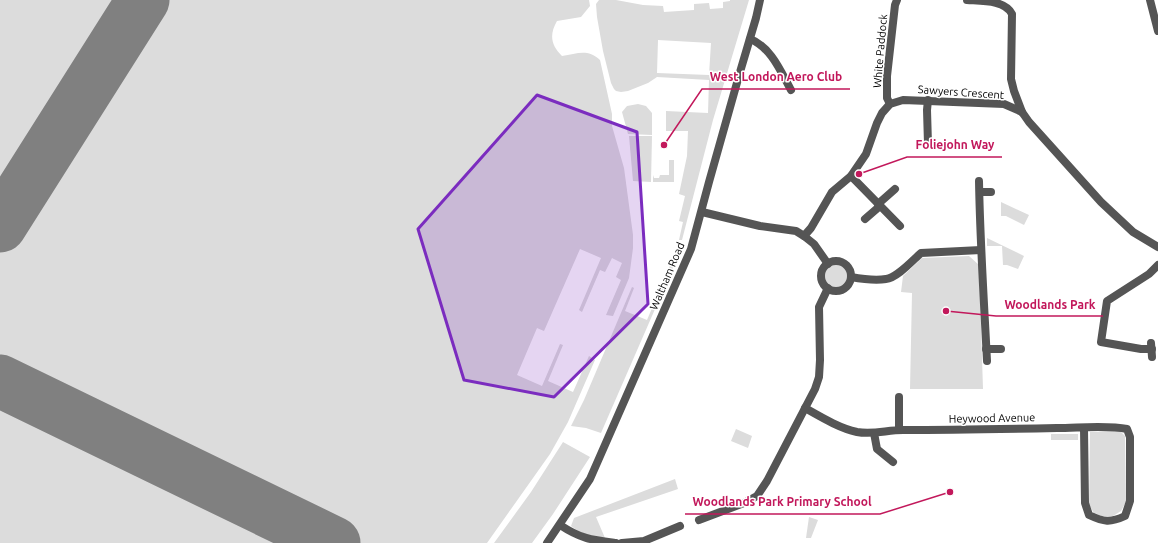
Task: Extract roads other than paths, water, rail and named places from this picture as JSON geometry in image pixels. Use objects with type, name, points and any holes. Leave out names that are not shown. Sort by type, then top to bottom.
[{"type":"street","name":"Waltham Road","points":[[547,543],[590,479],[691,249],[760,0]]},
{"type":"street","name":"White Paddock","points":[[890,104],[887,98],[887,76],[895,5],[897,0]]},
{"type":"street","points":[[967,0],[1002,2],[1012,14],[1011,79],[1014,92],[1022,112]]},
{"type":"street","points":[[1150,0],[1158,31]]},
{"type":"street","points":[[750,39],[755,41],[769,54],[791,90]]},
{"type":"street","points":[[1004,104],[1010,99],[1014,92]]},
{"type":"street","name":"Sawyers Crescent","points":[[890,104],[903,100],[1004,104],[1022,112],[1029,122],[1101,202],[1133,232],[1158,247]]},
{"type":"street","points":[[928,100],[928,144]]},
{"type":"street","points":[[804,236],[811,228],[832,192],[851,176],[866,154],[877,123],[882,113],[890,104]]},
{"type":"street","points":[[851,176],[900,226]]},
{"type":"street","points":[[980,180],[981,250],[987,361]]},
{"type":"street","points":[[865,220],[895,189]]},
{"type":"street","points":[[980,192],[991,192]]},
{"type":"street","points":[[702,212],[760,226],[796,231],[814,244],[828,264]]},
{"type":"street","points":[[851,277],[887,279],[902,271],[921,253],[981,250]]},
{"type":"street","points":[[837,261],[846,264],[849,268],[851,277],[850,282],[843,289],[838,291],[833,290],[824,285],[821,276],[822,271],[828,264],[837,261]]},
{"type":"street","points":[[1152,350],[1101,342],[1107,301],[1149,274],[1158,265]]},
{"type":"street","points":[[699,520],[744,503],[757,496],[767,481],[815,389],[819,377],[819,307],[828,288]]},
{"type":"street","points":[[986,348],[1001,349]]},
{"type":"street","points":[[899,397],[899,430]]},
{"type":"street","name":"Heywood Avenue","points":[[805,408],[834,423],[857,432],[874,433],[899,430],[1119,427],[1127,429],[1130,437],[1130,501],[1125,516],[1114,521],[1100,520],[1090,515],[1085,503],[1084,428]]},
{"type":"street","points":[[874,433],[877,449],[893,462]]},
{"type":"street","points":[[560,525],[572,533],[592,540],[616,543]]},
{"type":"street","points":[[622,543],[644,541],[680,526]]},
{"type":"place","name":"West London Aero Club","points":[[664,145]]},
{"type":"place","name":"Foliejohn Way","points":[[859,174]]},
{"type":"place","name":"Woodlands Park","points":[[946,311]]},
{"type":"place","name":"Woodlands Park Primary School","points":[[950,492]]}]
